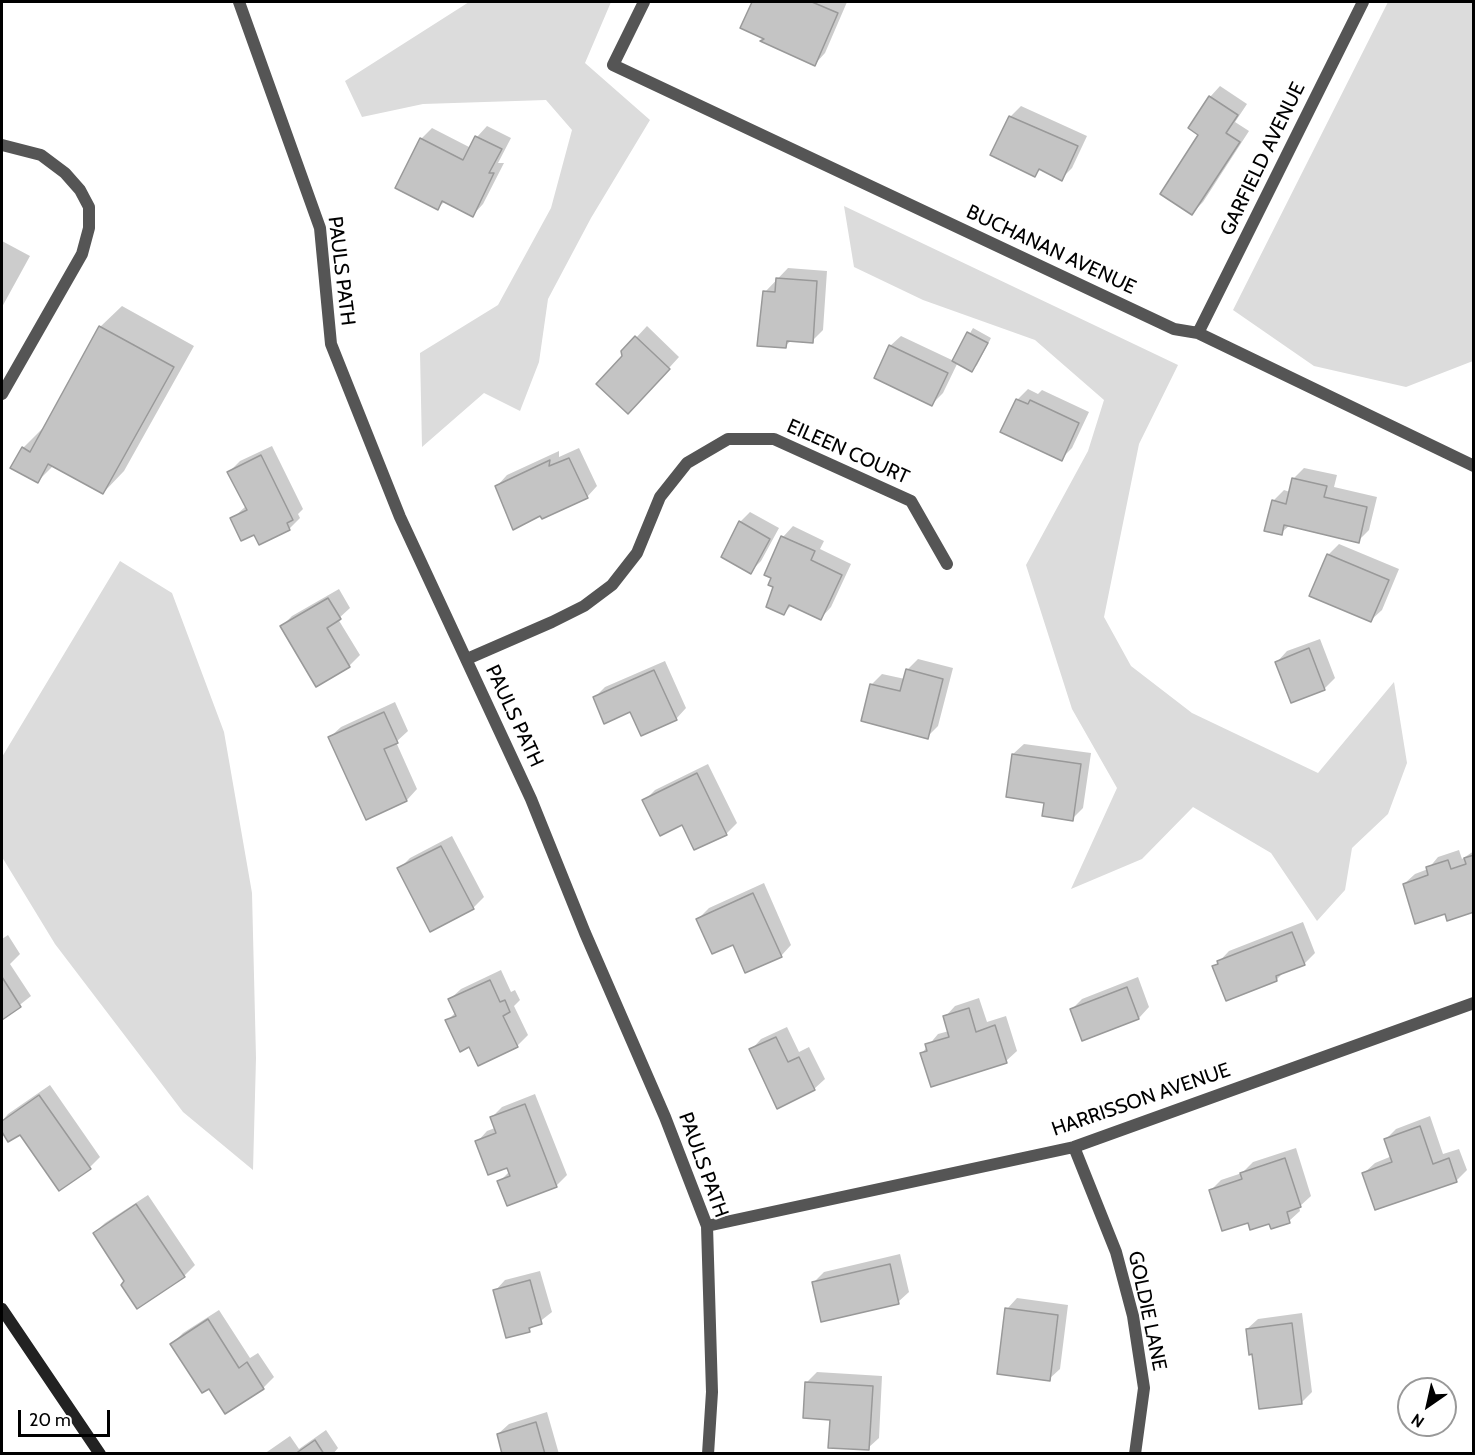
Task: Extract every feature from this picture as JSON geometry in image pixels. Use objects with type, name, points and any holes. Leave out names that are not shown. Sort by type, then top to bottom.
[{"type":"main road","points":[[2,1309],[100,1454]]},
{"type":"street","name":"PAULS PATH","points":[[239,2],[320,228],[331,344],[400,517],[531,799],[665,1117],[707,1226],[712,1392],[708,1454]]},
{"type":"street","name":"BUCHANAN AVENUE","points":[[644,2],[613,65],[1042,269],[1174,329],[1198,333],[1473,466]]},
{"type":"street","name":"GARFIELD AVENUE","points":[[1198,333],[1363,2]]},
{"type":"street","points":[[2,146],[40,155],[65,173],[80,190],[89,207],[89,228],[82,254],[2,394]]},
{"type":"street","name":"EILEEN COURT","points":[[467,659],[584,606],[612,585],[637,553],[660,497],[687,463],[728,439],[774,438],[911,501],[946,564]]},
{"type":"street","name":"HARRISSON AVENUE","points":[[707,1226],[1074,1147],[1473,1004]]},
{"type":"street","name":"GOLDIE LANE","points":[[1074,1147],[1116,1252],[1133,1316],[1144,1388],[1136,1454]]},
{"type":"shaded area","points":[[469,2],[611,2],[585,63],[650,120],[591,218],[548,299],[539,362],[520,411],[484,393],[422,447],[420,353],[498,305],[551,208],[572,130],[546,100],[423,104],[362,117],[345,81]]},
{"type":"shaded area","points":[[1388,2],[1474,2],[1473,361],[1406,387],[1314,366],[1233,310]]},
{"type":"shaded area","points":[[844,206],[1178,365],[1139,444],[1104,617],[1131,666],[1192,713],[1318,773],[1394,682],[1407,763],[1388,814],[1352,848],[1345,890],[1317,921],[1271,853],[1193,807],[1142,859],[1071,889],[1117,788],[1072,709],[1026,565],[1088,451],[1104,400],[1035,340],[923,300],[854,267]]},
{"type":"shaded area","points":[[120,561],[172,593],[224,732],[252,893],[256,1058],[253,1170],[183,1112],[55,944],[2,857],[2,757]]},
{"type":"building","points":[[752,2],[812,2],[838,13],[815,66],[760,41],[764,39],[740,28]]},
{"type":"building","points":[[1209,96],[1238,115],[1226,133],[1240,142],[1192,215],[1160,194],[1198,135],[1188,128]]},
{"type":"building","points":[[1009,116],[1078,146],[1062,181],[1039,169],[1035,177],[990,155]]},
{"type":"building","points":[[475,136],[502,149],[489,173],[494,173],[473,217],[442,201],[438,210],[395,188],[420,138],[463,160]]},
{"type":"building","points":[[776,278],[817,281],[813,343],[787,341],[786,348],[757,346],[763,291],[775,292]]},
{"type":"building","points":[[99,326],[174,367],[103,494],[48,464],[38,483],[10,468],[22,447],[30,452]]},
{"type":"building","points":[[967,332],[988,343],[972,372],[952,361]]},
{"type":"building","points":[[635,336],[670,369],[628,414],[596,384],[622,356],[621,351]]},
{"type":"building","points":[[889,345],[948,373],[932,406],[874,378]]},
{"type":"building","points":[[1016,399],[1028,404],[1030,400],[1079,423],[1062,461],[1000,432]]},
{"type":"building","points":[[261,455],[293,520],[287,523],[290,530],[259,545],[254,535],[241,541],[230,518],[247,510],[227,472]]},
{"type":"building","points":[[569,458],[588,498],[542,519],[540,516],[513,530],[495,486],[550,460],[549,466]]},
{"type":"building","points":[[1292,478],[1327,486],[1324,497],[1367,507],[1359,543],[1284,525],[1282,535],[1264,531],[1272,500],[1286,504]]},
{"type":"building","points":[[739,521],[770,539],[751,574],[721,557]]},
{"type":"building","points":[[781,536],[815,551],[811,560],[842,575],[821,620],[789,605],[784,615],[766,607],[773,587],[768,585],[771,578],[764,575]]},
{"type":"building","points":[[1327,554],[1389,580],[1371,622],[1309,596]]},
{"type":"building","points":[[328,598],[341,619],[327,628],[350,667],[316,687],[280,626]]},
{"type":"building","points":[[1309,648],[1325,690],[1291,703],[1275,662]]},
{"type":"building","points":[[906,669],[943,679],[928,739],[861,721],[870,684],[900,691]]},
{"type":"building","points":[[654,670],[677,720],[641,736],[630,712],[604,724],[593,697]]},
{"type":"building","points":[[384,712],[398,743],[384,749],[407,801],[366,820],[328,737]]},
{"type":"building","points":[[1012,754],[1081,764],[1073,821],[1042,816],[1044,803],[1006,797]]},
{"type":"building","points":[[697,773],[727,835],[694,850],[682,825],[660,836],[642,800]]},
{"type":"building","points":[[441,846],[474,909],[430,932],[397,868]]},
{"type":"building","points":[[1474,855],[1474,912],[1447,921],[1445,914],[1415,924],[1403,884],[1428,875],[1426,867],[1448,860],[1451,869],[1466,864],[1464,858]]},
{"type":"building","points":[[753,893],[782,957],[745,973],[733,945],[712,954],[696,919]]},
{"type":"building","points":[[1292,932],[1305,965],[1276,976],[1277,981],[1226,1001],[1212,966],[1218,964],[1217,961]]},
{"type":"building","points":[[2,977],[21,1007],[2,1020]]},
{"type":"building","points":[[490,980],[500,1002],[505,1000],[510,1012],[503,1016],[518,1047],[478,1066],[469,1047],[460,1052],[445,1020],[456,1016],[448,999]]},
{"type":"building","points":[[1127,987],[1139,1019],[1082,1041],[1070,1009]]},
{"type":"building","points":[[969,1008],[976,1032],[995,1025],[1007,1063],[931,1087],[920,1053],[927,1051],[925,1044],[949,1037],[943,1016]]},
{"type":"building","points":[[776,1037],[788,1062],[799,1057],[815,1090],[777,1109],[749,1049]]},
{"type":"building","points":[[39,1095],[91,1169],[59,1191],[20,1135],[8,1142],[2,1132],[2,1121]]},
{"type":"building","points":[[525,1104],[557,1187],[507,1206],[497,1181],[510,1176],[507,1168],[488,1175],[475,1141],[496,1133],[490,1117]]},
{"type":"building","points":[[1420,1126],[1433,1164],[1449,1158],[1457,1182],[1375,1210],[1362,1173],[1392,1162],[1384,1139]]},
{"type":"building","points":[[1285,1158],[1301,1207],[1287,1212],[1290,1223],[1271,1229],[1269,1224],[1250,1230],[1248,1223],[1222,1231],[1209,1190],[1242,1179],[1240,1173]]},
{"type":"building","points":[[136,1204],[185,1277],[137,1309],[121,1285],[124,1281],[93,1233]]},
{"type":"building","points":[[890,1264],[899,1304],[821,1322],[812,1282]]},
{"type":"building","points":[[530,1280],[542,1324],[529,1328],[530,1332],[506,1338],[493,1290]]},
{"type":"building","points":[[1005,1308],[1058,1315],[1050,1381],[997,1374]]},
{"type":"building","points":[[208,1319],[239,1368],[247,1362],[264,1389],[225,1414],[209,1389],[202,1393],[170,1344]]},
{"type":"building","points":[[1292,1323],[1302,1404],[1259,1409],[1252,1354],[1249,1355],[1246,1329]]},
{"type":"building","points":[[805,1382],[873,1386],[869,1450],[828,1448],[830,1420],[803,1418]]},
{"type":"building","points":[[536,1422],[545,1454],[502,1454],[497,1434]]},
{"type":"building","points":[[315,1440],[324,1454],[295,1454]]}]
